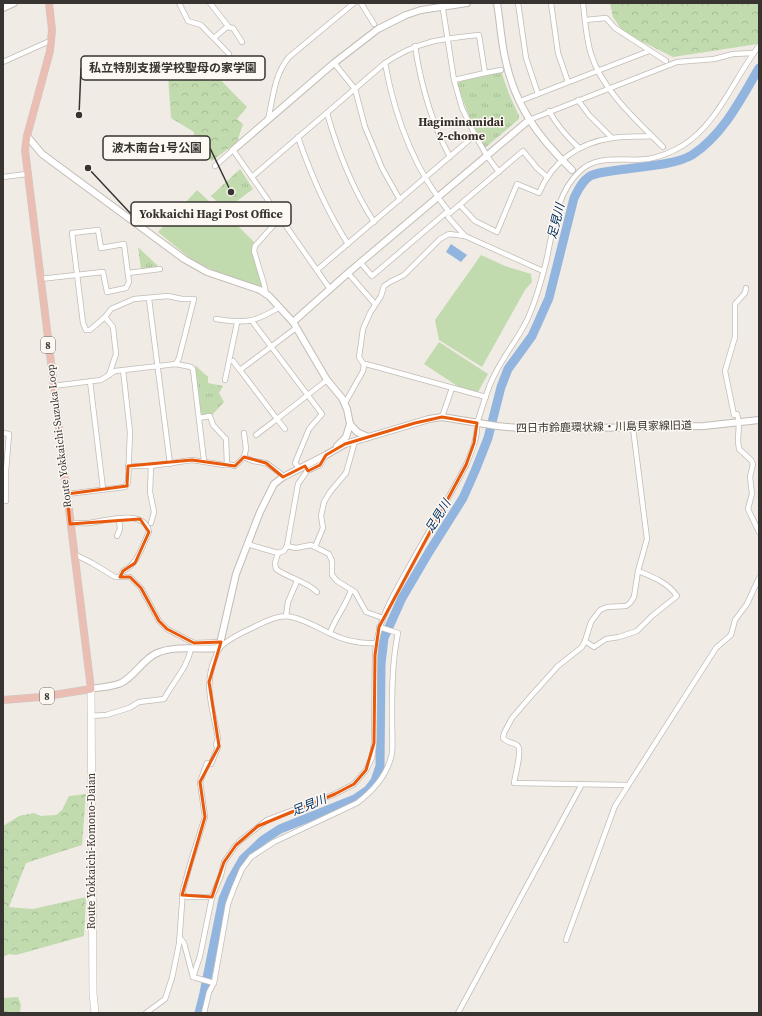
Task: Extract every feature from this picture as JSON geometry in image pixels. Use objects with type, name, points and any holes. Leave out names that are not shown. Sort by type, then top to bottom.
[{"type":"main road","name":"Route Yokkaichi-Suzuka Loop","points":[[49,3],[52,20],[52,40],[27,136],[25,150],[91,689]]},
{"type":"main road","name":"8","points":[[3,700],[41,697],[91,689]]},
{"type":"main road","name":"Route Yokkaichi-Komono-Daian","points":[[91,689],[92,993],[95,1013]]},
{"type":"street","points":[[3,8],[14,3]]},
{"type":"street","points":[[179,3],[188,21],[201,25],[229,54]]},
{"type":"street","points":[[210,3],[228,26],[227,27]]},
{"type":"street","points":[[268,121],[277,76],[284,63],[354,3]]},
{"type":"street","points":[[361,3],[374,24]]},
{"type":"street","points":[[215,166],[334,63],[365,38],[383,26],[406,15],[443,4],[467,3]]},
{"type":"street","points":[[497,3],[507,68],[517,97],[529,120],[543,140],[572,170]]},
{"type":"street","points":[[518,3],[526,58],[538,94]]},
{"type":"street","points":[[551,3],[558,53],[568,82]]},
{"type":"street","points":[[583,3],[589,46],[597,70],[608,89],[663,147]]},
{"type":"street","points":[[443,4],[454,80],[462,108],[487,156],[499,172]]},
{"type":"street","points":[[585,20],[606,18],[615,28],[666,61]]},
{"type":"street","points":[[214,38],[227,27],[233,28],[242,42]]},
{"type":"street","points":[[252,177],[385,63],[415,46],[435,40],[479,35],[485,73]]},
{"type":"street","points":[[3,62],[52,40]]},
{"type":"street","points":[[415,46],[428,107],[450,157]]},
{"type":"street","points":[[193,977],[200,956],[212,897],[224,862],[236,845],[258,826],[283,813],[335,794],[354,784],[366,770],[372,758],[374,743],[376,643],[382,618],[396,590],[466,465],[474,443],[478,423],[492,380],[504,356],[526,322],[534,302],[543,272],[557,209],[571,181],[580,171],[598,161],[607,159],[648,159],[671,152],[694,138],[711,120],[759,46]]},
{"type":"street","points":[[523,100],[649,51]]},
{"type":"street","points":[[240,370],[271,347],[360,262],[529,120],[676,62],[714,59],[733,54],[754,53]]},
{"type":"street","points":[[334,63],[356,89],[365,127],[382,168],[400,200]]},
{"type":"street","points":[[385,63],[400,124],[411,151],[448,214],[465,236]]},
{"type":"street","points":[[454,80],[501,70]]},
{"type":"street","points":[[578,100],[589,115],[612,138]]},
{"type":"street","points":[[549,111],[560,128],[579,148]]},
{"type":"street","points":[[327,113],[335,143],[354,188],[374,222]]},
{"type":"street","points":[[317,270],[475,135]]},
{"type":"street","points":[[27,136],[42,154],[189,262],[207,272],[260,290],[266,294],[280,307],[294,325],[327,380],[345,402],[350,424],[361,435],[370,437]]},
{"type":"street","points":[[460,205],[475,221],[497,232],[517,184],[538,193],[547,177],[561,160],[579,148],[594,142],[612,138],[652,136]]},
{"type":"street","points":[[298,137],[322,199],[348,244]]},
{"type":"street","points":[[233,150],[330,289]]},
{"type":"street","points":[[360,262],[372,276],[460,205],[523,151],[537,168],[547,177]]},
{"type":"street","points":[[3,177],[28,174]]},
{"type":"street","points":[[266,294],[254,251],[255,246],[280,218]]},
{"type":"street","points":[[40,279],[78,274],[103,272],[107,292],[126,288],[130,282],[124,244],[101,248],[98,230],[72,233],[78,274],[83,323],[86,330],[90,330],[111,310],[134,299],[168,296],[182,300],[194,299],[179,358],[176,364]]},
{"type":"street","points":[[364,365],[359,357],[363,329],[370,312],[381,296],[384,286],[404,275],[440,239],[449,234],[465,236],[543,272]]},
{"type":"street","points":[[128,273],[160,269]]},
{"type":"street","points":[[348,273],[375,304]]},
{"type":"street","points":[[746,288],[735,304],[735,337],[725,371],[739,422],[739,449],[751,460],[753,464],[750,477],[752,494],[748,509],[759,532]]},
{"type":"street","points":[[149,298],[170,464]]},
{"type":"street","points":[[216,319],[237,323],[252,321],[267,315],[280,307]]},
{"type":"street","points":[[105,317],[113,327],[116,354],[109,375]]},
{"type":"street","points":[[248,544],[278,554],[283,553],[287,546],[296,488],[304,468],[295,463],[309,429],[322,414],[252,321]]},
{"type":"street","points":[[225,380],[237,323]]},
{"type":"street","points":[[232,361],[285,429]]},
{"type":"street","points":[[53,386],[101,380],[115,371],[176,364],[191,366],[193,369],[204,461]]},
{"type":"street","points":[[364,365],[366,364],[486,397]]},
{"type":"street","points":[[345,402],[364,365]]},
{"type":"street","points":[[67,494],[124,487],[128,482],[130,432],[123,370]]},
{"type":"street","points":[[256,435],[327,380]]},
{"type":"street","points":[[90,382],[103,489]]},
{"type":"street","points":[[442,417],[452,388]]},
{"type":"street","points":[[199,418],[210,416],[213,425],[226,439],[227,464]]},
{"type":"street","name":"四日市鈴鹿環状線・川島貝家線旧道","points":[[220,645],[236,574],[260,512],[274,484],[345,444],[415,423],[442,417],[497,426],[531,429],[704,426],[759,420]]},
{"type":"street","points":[[334,450],[346,437],[350,424]]},
{"type":"street","points":[[628,785],[514,783],[520,748],[517,745],[506,742],[503,738],[512,718],[531,696],[558,666],[582,647],[586,641],[591,622],[600,610],[607,607],[626,606],[634,597],[638,570],[647,539],[633,428]]},
{"type":"street","points":[[128,466],[151,466],[192,460],[235,466],[244,457],[246,449],[244,432]]},
{"type":"street","points":[[3,433],[9,434],[6,471],[6,501],[3,501]]},
{"type":"street","points":[[315,547],[323,528],[321,516],[324,502],[326,497],[346,473],[355,441]]},
{"type":"street","points":[[244,457],[253,461],[266,463],[280,473],[283,478]]},
{"type":"street","points":[[151,466],[150,492],[154,512],[151,523]]},
{"type":"street","points":[[70,524],[79,522],[87,524],[130,518],[140,519],[148,526],[149,532],[135,563],[130,568],[123,571],[120,577]]},
{"type":"street","points":[[117,536],[120,529],[119,519]]},
{"type":"street","points":[[287,546],[296,548],[311,545],[329,554],[332,561],[332,575],[337,581],[355,592],[366,612],[382,618]]},
{"type":"street","points":[[74,554],[115,577],[130,576],[140,588],[159,621],[167,629],[194,643],[220,645]]},
{"type":"street","points":[[278,554],[275,564],[276,568],[297,581],[312,587],[317,592]]},
{"type":"street","points":[[586,641],[594,647],[606,639],[619,637],[637,631],[652,616],[677,596],[672,588],[662,581],[638,570]]},
{"type":"street","points":[[566,940],[615,806],[716,648],[731,635],[735,620],[747,604],[759,578]]},
{"type":"street","points":[[286,616],[288,602],[297,581]]},
{"type":"street","points":[[330,633],[333,624],[344,606],[351,590]]},
{"type":"street","points":[[91,689],[121,683],[151,657],[158,653],[168,650],[191,649],[220,645],[271,619],[286,616],[298,618],[330,633],[353,641],[366,644],[376,643]]},
{"type":"street","points":[[204,1013],[209,992],[214,983],[228,904],[242,869],[251,857],[274,842],[357,803],[368,795],[385,772],[392,754],[392,686],[394,652],[398,633],[380,628]]},
{"type":"street","points":[[146,1013],[165,999],[172,978],[180,938],[182,895],[191,860],[205,817],[200,782],[208,763],[211,764],[218,747],[216,745],[218,738],[208,682],[212,664],[220,645]]},
{"type":"street","points":[[90,716],[106,715],[129,708],[140,702],[164,699],[187,662],[191,649]]},
{"type":"street","points":[[458,1013],[582,784]]},
{"type":"street","points":[[182,895],[188,897],[212,897]]},
{"type":"street","points":[[180,938],[184,943],[193,977]]},
{"type":"street","points":[[193,977],[214,983]]},
{"type":"highlighted area","points":[[442,417],[477,423],[474,443],[466,465],[379,627],[375,655],[374,743],[366,770],[354,784],[335,794],[258,826],[236,845],[224,862],[212,897],[182,895],[205,817],[200,782],[219,746],[209,682],[221,642],[194,643],[167,629],[159,621],[141,588],[130,577],[120,577],[123,571],[135,563],[149,532],[140,519],[70,524],[67,494],[127,486],[128,466],[192,460],[235,466],[244,457],[266,463],[283,477],[305,466],[308,471],[320,465],[326,455],[345,444],[415,423]]},
{"type":"green space","points":[[610,3],[759,3],[759,42],[758,44],[673,57],[623,32],[613,17]]},
{"type":"green space","points":[[198,57],[247,107],[237,119],[243,124],[237,142],[212,161],[195,146],[194,132],[171,118],[168,75],[174,61]]},
{"type":"green space","points":[[501,71],[519,119],[486,147],[484,147],[475,132],[457,84],[459,82]]},
{"type":"green space","points":[[240,169],[253,189],[225,210],[211,196]]},
{"type":"green space","points":[[197,190],[223,214],[225,213],[255,243],[253,246],[253,251],[262,287],[219,273],[192,260],[158,232]]},
{"type":"green space","points":[[138,247],[159,267],[141,269]]},
{"type":"green space","points":[[481,255],[505,266],[531,274],[532,282],[525,290],[482,367],[439,340],[435,320]]},
{"type":"green space","points":[[439,342],[488,374],[478,392],[459,387],[424,364]]},
{"type":"green space","points":[[196,366],[208,377],[208,383],[223,386],[219,393],[224,402],[212,415],[203,415],[201,413],[195,368]]},
{"type":"green space","points":[[86,794],[82,845],[26,863],[9,907],[33,909],[86,897],[84,936],[16,955],[9,954],[3,957],[3,826],[19,816],[34,813],[41,816],[56,815],[62,810],[69,796]]},
{"type":"green space","points":[[18,997],[21,1005],[20,1013],[3,1013],[3,998]]},
{"type":"water","points":[[451,244],[467,255],[461,262],[446,252]]},
{"type":"waterway","name":"足見川","points":[[199,1013],[223,899],[231,880],[243,859],[263,840],[280,829],[355,799],[368,790],[375,781],[380,766],[381,664],[384,638],[402,598],[463,498],[475,471],[488,438],[501,387],[508,369],[532,336],[549,298],[574,198],[582,183],[587,178],[595,174],[675,162],[692,155],[703,147],[722,127],[738,104],[759,68]]},
{"type":"place","name":"私立特別支援学校聖母の家学園","points":[[79,115]]},
{"type":"place","name":"Yokkaichi Hagi Post Office","points":[[88,168]]},
{"type":"place","name":"波木南台1号公園","points":[[231,192]]},
{"type":"district","name":"Hagiminamidai 2-chome","points":[[461,129]]}]
